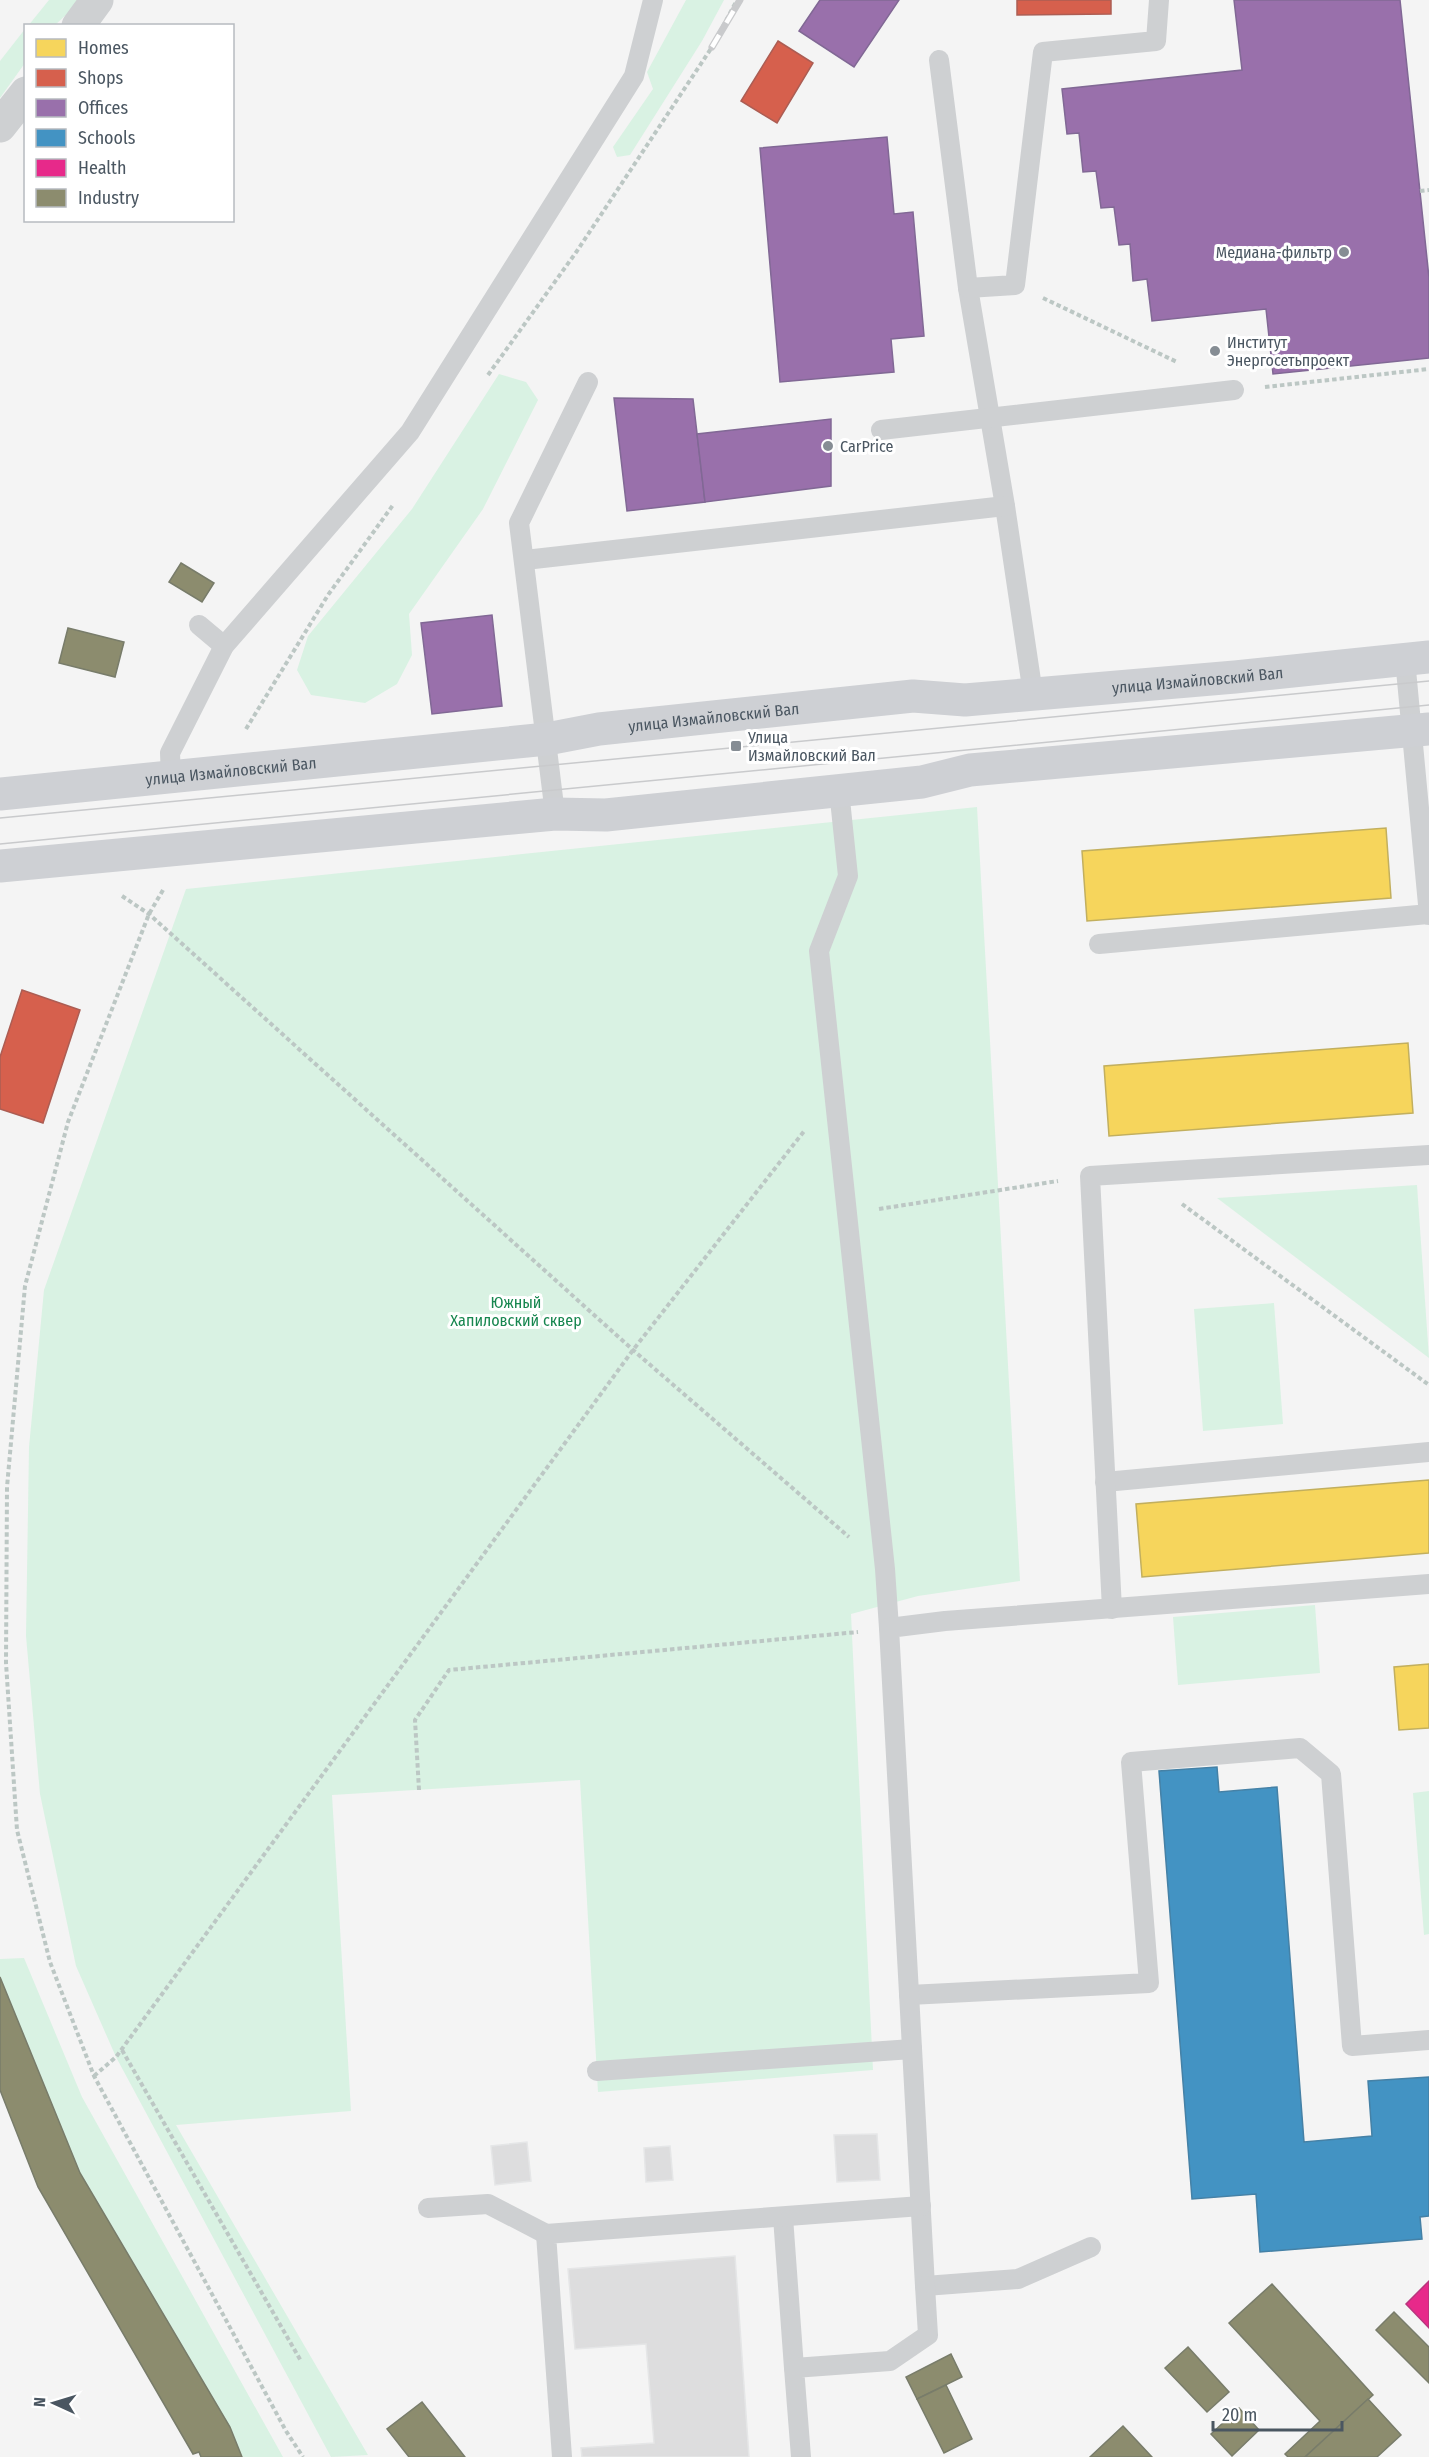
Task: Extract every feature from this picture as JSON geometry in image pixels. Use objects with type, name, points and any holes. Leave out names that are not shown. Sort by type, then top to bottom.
[{"type":"main road","name":"улица Измайловский Вал","points":[[0,794],[547,739],[598,729],[913,696],[965,700],[1417,658]]},
{"type":"main road","points":[[0,866],[555,814],[606,815],[922,782],[970,770],[1420,730]]},
{"type":"street","points":[[79,24],[97,0]]},
{"type":"street","points":[[0,126],[24,96]]},
{"type":"lane","points":[[171,777],[170,753],[224,646],[410,432],[634,76],[653,0]]},
{"type":"lane","points":[[968,288],[1015,285],[1043,52],[1156,41],[1159,0]]},
{"type":"lane","points":[[939,60],[968,288],[1005,506],[1033,694]]},
{"type":"lane","points":[[555,814],[519,523],[588,382]]},
{"type":"lane","points":[[881,430],[1234,390]]},
{"type":"lane","points":[[525,560],[1005,506]]},
{"type":"lane","points":[[199,625],[224,646]]},
{"type":"lane","points":[[1099,944],[1429,914],[1417,658]]},
{"type":"lane","points":[[794,2368],[890,2361],[928,2335],[885,1569],[832,1095],[819,951],[848,876],[839,790]]},
{"type":"lane","points":[[1112,1609],[1090,1176],[1429,1155]]},
{"type":"lane","points":[[1106,1482],[1429,1452]]},
{"type":"lane","points":[[889,1628],[945,1621],[1429,1584]]},
{"type":"lane","points":[[909,1995],[1149,1983],[1131,1762],[1300,1748],[1331,1774],[1352,2046],[1429,2040]]},
{"type":"lane","points":[[597,2071],[912,2049]]},
{"type":"lane","points":[[428,2208],[488,2204],[546,2234],[921,2206]]},
{"type":"lane","points":[[783,2217],[801,2457]]},
{"type":"lane","points":[[546,2234],[562,2457]]},
{"type":"lane","points":[[925,2286],[1018,2279],[1091,2247]]},
{"type":"path","points":[[1420,191],[1429,190]]},
{"type":"path","points":[[1015,285],[1234,390]]},
{"type":"path","points":[[1270,386],[1429,369]]},
{"type":"path","points":[[185,849],[149,914],[68,1122],[25,1286],[7,1487],[6,1663],[17,1830],[50,1962],[94,2076],[286,2431],[303,2457]]},
{"type":"path","points":[[115,891],[149,914],[633,1350],[885,1569]]},
{"type":"path","points":[[94,2076],[121,2049],[633,1350],[832,1095]]},
{"type":"path","points":[[1141,1173],[1429,1385]]},
{"type":"path","points":[[845,1215],[1090,1176]]},
{"type":"path","points":[[419,1790],[414,1720],[449,1670],[829,1636]]},
{"type":"path","points":[[121,2049],[301,2361]]},
{"type":"green space","points":[[49,0],[82,0],[56,24],[30,24]]},
{"type":"green space","points":[[686,0],[724,0],[702,41],[630,155],[617,157],[613,147],[653,89],[647,72]]},
{"type":"green space","points":[[24,30],[24,64],[0,98],[0,61]]},
{"type":"green space","points":[[499,374],[526,382],[538,400],[483,509],[409,614],[412,655],[397,684],[365,703],[311,695],[297,670],[308,636],[412,509]]},
{"type":"green space","name":"Южный Хапиловский сквер","points":[[977,807],[1020,1581],[918,1596],[851,1614],[873,2070],[598,2092],[580,1780],[332,1795],[351,2111],[176,2125],[368,2455],[331,2457],[116,2057],[76,1966],[40,1794],[26,1636],[29,1447],[44,1290],[186,889]]},
{"type":"green space","points":[[1417,1185],[1429,1358],[1217,1198]]},
{"type":"green space","points":[[1274,1303],[1283,1424],[1203,1431],[1194,1309]]},
{"type":"green space","points":[[1315,1605],[1320,1673],[1178,1685],[1173,1617]]},
{"type":"green space","points":[[1429,1791],[1429,1934],[1424,1935],[1413,1793]]},
{"type":"green space","points":[[24,1958],[82,2097],[283,2457],[242,2457],[80,2173],[0,1977],[0,1959]]},
{"type":"building: Homes","points":[[1386,828],[1391,898],[1087,921],[1082,851]]},
{"type":"building: Homes","points":[[1408,1043],[1413,1113],[1109,1136],[1104,1066]]},
{"type":"building: Homes","points":[[1429,1480],[1429,1553],[1142,1577],[1136,1504]]},
{"type":"building: Homes","points":[[1429,1664],[1429,1728],[1399,1730],[1394,1667]]},
{"type":"building: Shops","points":[[1017,0],[1111,0],[1111,14],[1017,15]]},
{"type":"building: Shops","points":[[778,41],[813,63],[777,123],[741,101]]},
{"type":"building: Shops","points":[[22,990],[80,1010],[43,1123],[0,1109],[0,1057]]},
{"type":"building: Offices","points":[[820,0],[899,0],[854,67],[799,31]]},
{"type":"building: Offices","points":[[1234,0],[1400,0],[1429,278],[1429,358],[1273,374],[1266,309],[1152,321],[1147,279],[1133,281],[1130,244],[1119,245],[1114,207],[1101,208],[1096,171],[1083,172],[1079,133],[1067,134],[1062,89],[1242,70]]},
{"type":"building: Offices","points":[[887,137],[894,214],[913,212],[924,336],[891,339],[894,372],[780,382],[760,148]]},
{"type":"building: Offices","points":[[614,398],[693,399],[705,502],[627,511]]},
{"type":"building: Offices","points":[[831,419],[831,486],[705,502],[697,434]]},
{"type":"building: Offices","points":[[492,615],[502,706],[432,714],[421,623]]},
{"type":"building: Schools","points":[[1217,1767],[1219,1792],[1277,1787],[1304,2142],[1372,2136],[1368,2081],[1429,2077],[1429,2216],[1420,2217],[1422,2239],[1260,2252],[1256,2194],[1192,2199],[1159,1771]]},
{"type":"building: Health","points":[[1429,2281],[1429,2328],[1406,2304]]},
{"type":"building: Industry","points":[[181,563],[214,583],[202,602],[169,582]]},
{"type":"building: Industry","points":[[68,628],[124,642],[115,677],[59,663]]},
{"type":"building: Industry","points":[[0,1977],[80,2173],[230,2427],[242,2457],[201,2457],[199,2452],[193,2454],[38,2187],[0,2090]]},
{"type":"building: Industry","points":[[1272,2284],[1373,2395],[1305,2457],[1288,2457],[1285,2454],[1320,2421],[1229,2323]]},
{"type":"building: Industry","points":[[1394,2312],[1429,2347],[1429,2383],[1376,2330]]},
{"type":"building: Industry","points":[[1188,2347],[1229,2392],[1207,2412],[1165,2368]]},
{"type":"building: Industry","points":[[951,2354],[962,2377],[917,2399],[906,2377]]},
{"type":"building: Industry","points":[[946,2385],[972,2439],[944,2453],[917,2399]]},
{"type":"building: Industry","points":[[1368,2399],[1401,2435],[1377,2457],[1305,2457]]},
{"type":"building: Industry","points":[[422,2402],[465,2457],[409,2457],[387,2429]]},
{"type":"building: Industry","points":[[1239,2408],[1259,2430],[1232,2456],[1211,2434]]},
{"type":"building: Industry","points":[[1123,2426],[1152,2457],[1090,2457]]},
{"type":"building: Other","points":[[877,2134],[880,2180],[837,2182],[834,2135]]},
{"type":"building: Other","points":[[527,2142],[531,2181],[495,2185],[491,2146]]},
{"type":"building: Other","points":[[670,2146],[673,2180],[646,2182],[644,2148]]},
{"type":"building: Other","points":[[735,2256],[749,2457],[582,2457],[581,2448],[654,2443],[646,2344],[575,2349],[568,2269]]},
{"type":"tram line","points":[[0,818],[1429,681]]},
{"type":"tram line","points":[[0,844],[1429,705]]},
{"type":"railway","points":[[712,47],[740,0]]},
{"type":"place","name":"Медиана-фильтр","points":[[1344,252]]},
{"type":"place","name":"Институт Энергосетьпроект","points":[[1215,351]]},
{"type":"place","name":"CarPrice","points":[[828,446]]},
{"type":"place","name":"Улица Измайловский Вал","points":[[736,746]]}]
